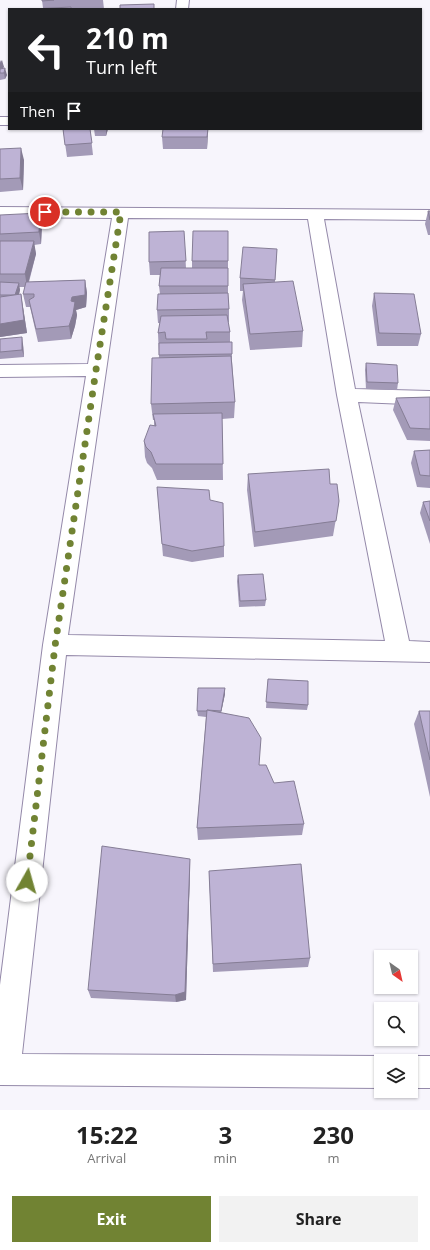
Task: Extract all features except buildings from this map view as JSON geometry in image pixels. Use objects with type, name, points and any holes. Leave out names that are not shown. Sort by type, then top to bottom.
[{"type":"street","points":[[0,212],[430,215]]},
{"type":"street","points":[[121,212],[55,646],[3,1069],[374,1072]]},
{"type":"street","points":[[315,214],[347,395],[399,652]]},
{"type":"street","points":[[0,371],[96,370]]},
{"type":"street","points":[[347,395],[430,398]]},
{"type":"street","points":[[55,646],[430,652]]},
{"type":"street","points":[[418,1072],[430,1072]]},
{"type":"route","points":[[27,881],[55,646],[121,212],[45,212]]}]
